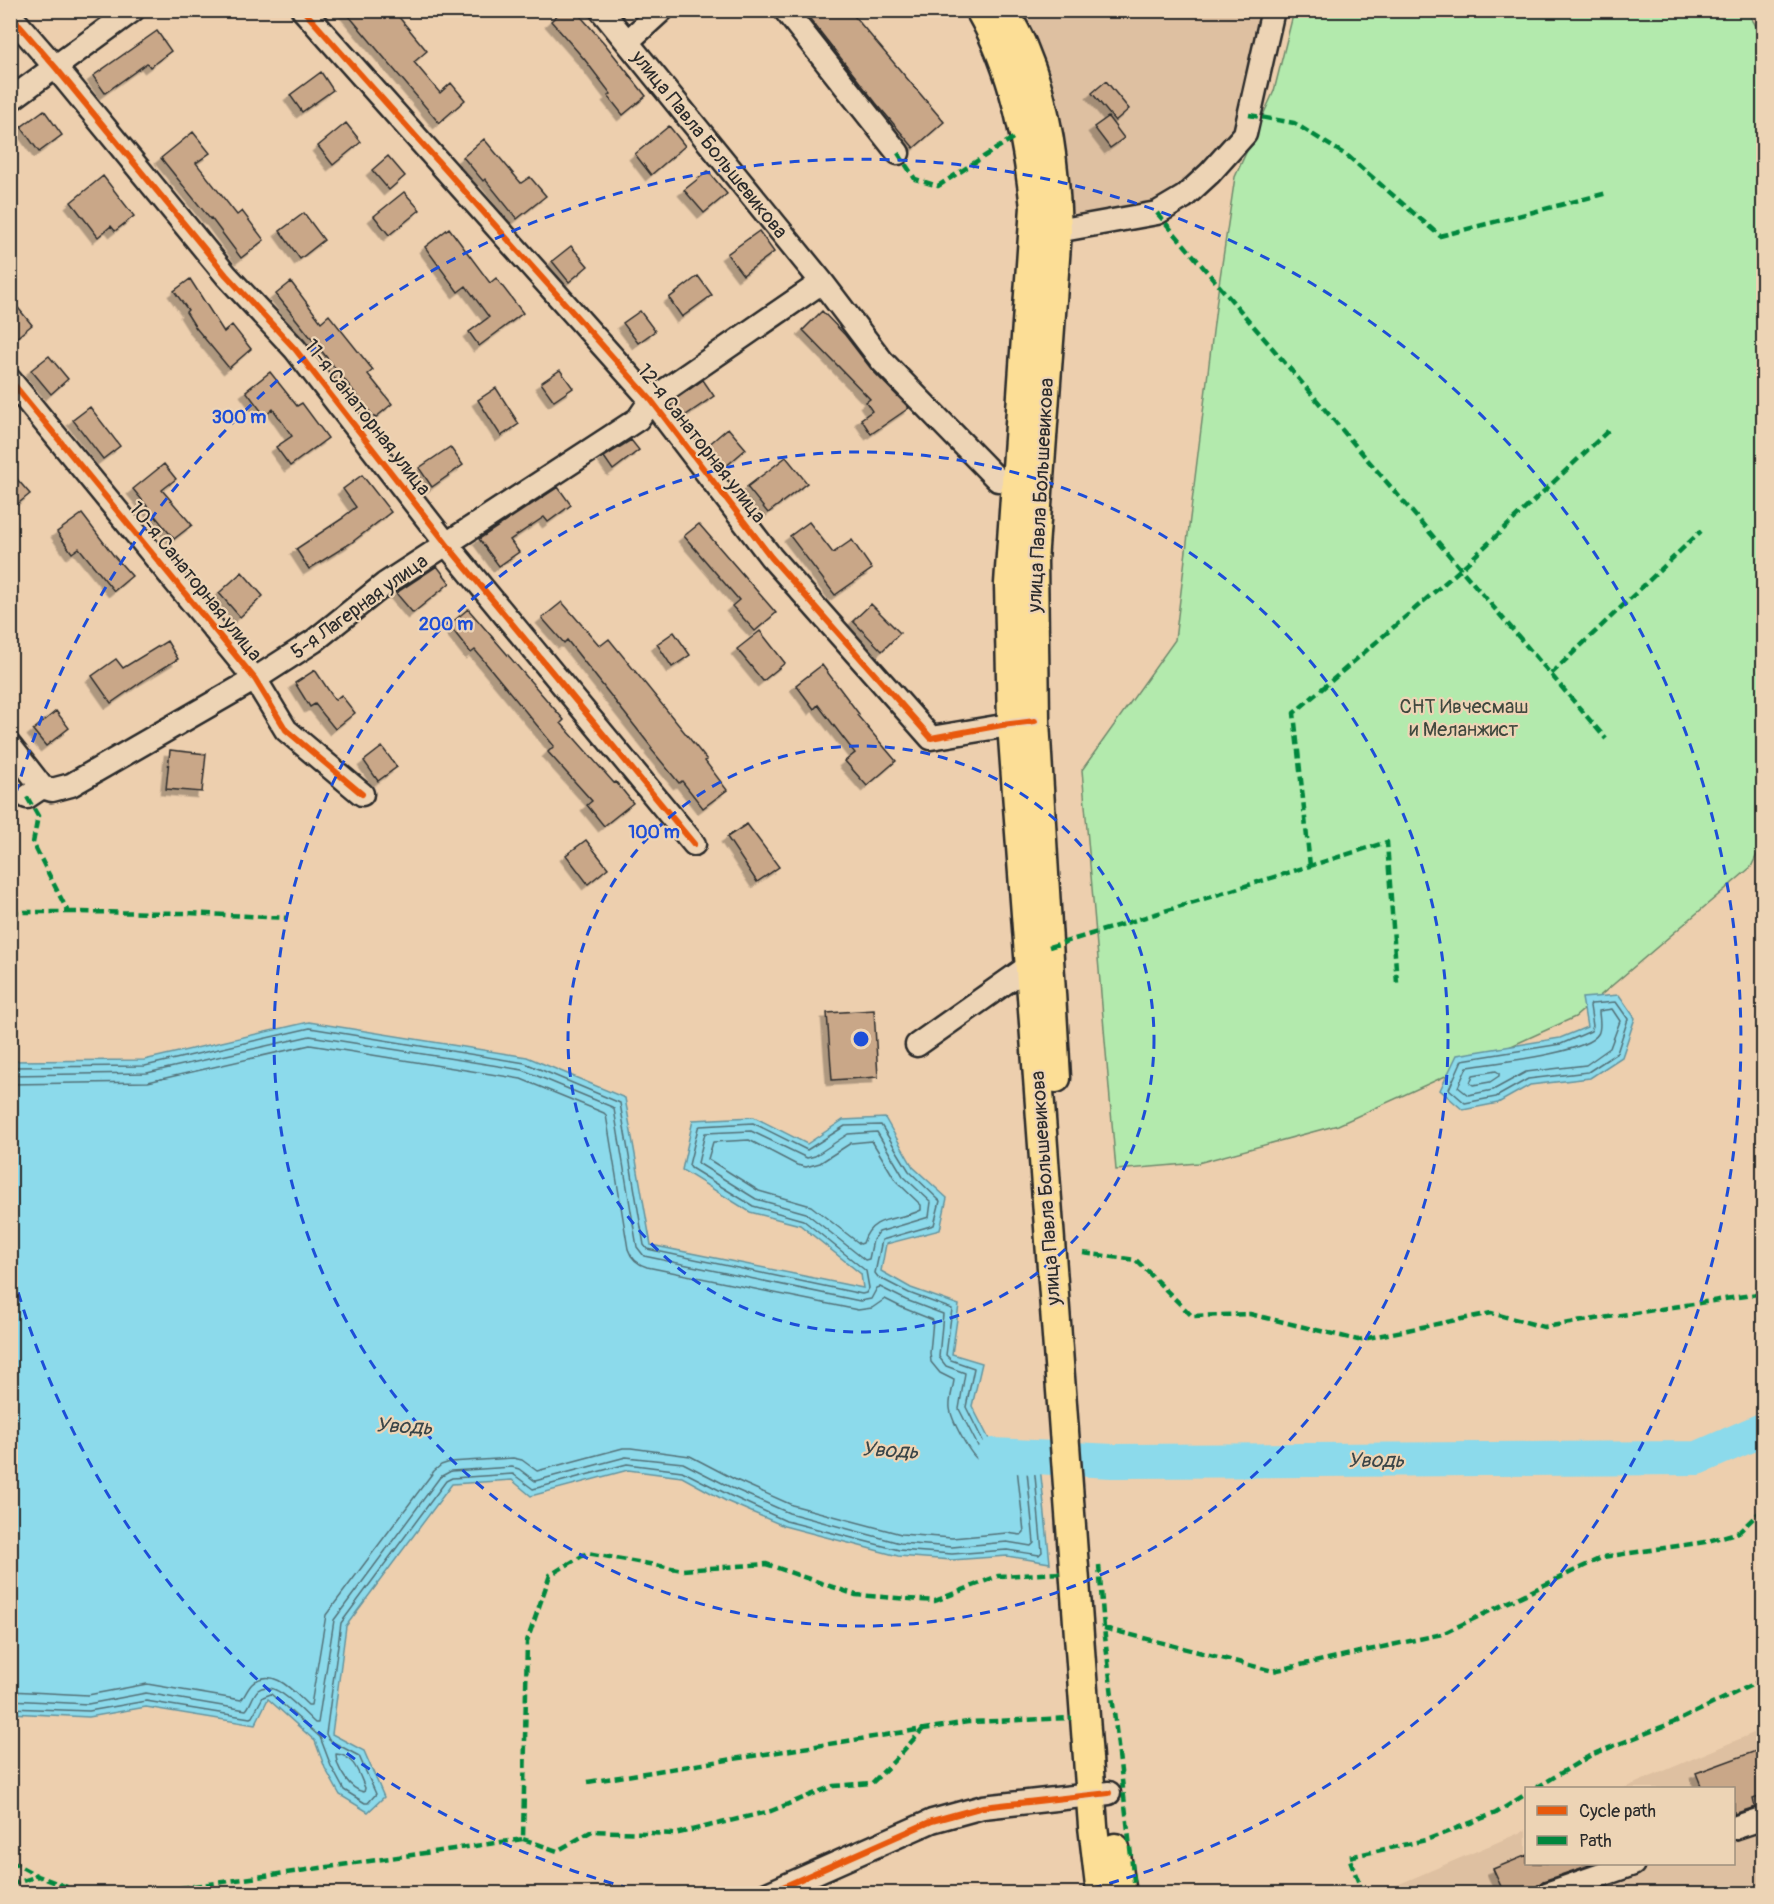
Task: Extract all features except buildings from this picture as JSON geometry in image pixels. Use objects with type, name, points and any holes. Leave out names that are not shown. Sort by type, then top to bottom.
[{"type":"main road","name":"улица Павла Большевикова","points":[[980,10],[1015,92],[1028,150],[1035,207],[1009,584],[1023,723],[1067,1386]]},
{"type":"main road","name":"улица Павла Большевикова","points":[[1004,10],[1023,48],[1038,90],[1055,188],[1056,231],[1023,723],[1029,966],[1067,1386]]},
{"type":"main road","points":[[1067,1386],[1100,1795],[1101,1893]]},
{"type":"main road","points":[[1100,1795],[1113,1839],[1122,1893]]},
{"type":"street","points":[[10,100],[133,10]]},
{"type":"street","name":"12-я Санаторная улица","points":[[303,10],[651,400],[771,557],[930,738],[1023,723]]},
{"type":"street","name":"улица Павла Большевикова","points":[[601,10],[822,282],[882,361],[998,480],[1016,481]]},
{"type":"street","points":[[627,42],[662,10]]},
{"type":"street","points":[[785,10],[898,153]]},
{"type":"street","points":[[1056,231],[1157,213],[1184,197],[1210,173],[1245,134],[1273,10]]},
{"type":"street","name":"11-я Санаторная улица","points":[[10,15],[226,275],[295,349],[446,544],[694,844]]},
{"type":"street","name":"5-я Лагерная улица","points":[[10,746],[34,792],[71,785],[255,680],[314,641],[386,584],[638,419],[651,400],[822,282]]},
{"type":"street","name":"10-я Санаторная улица","points":[[10,380],[255,680],[286,730],[362,794]]},
{"type":"street","points":[[917,1046],[1029,966]]},
{"type":"street","points":[[767,1893],[932,1821],[983,1807],[1100,1795]]},
{"type":"street","points":[[1735,1828],[1764,1818]]},
{"type":"street","points":[[1547,1893],[1627,1865]]},
{"type":"shaded area","points":[[1018,11],[1269,11],[1241,131],[1156,211],[1068,221],[1068,173],[1063,142]]},
{"type":"shaded area","points":[[1763,1729],[1763,1893],[1384,1894],[1383,1891],[1525,1830],[1525,1865],[1735,1865],[1735,1787],[1626,1787]]},
{"type":"green space","name":"СНТ Ивчесмаш и Меланжист","points":[[1294,11],[1747,11],[1764,39],[1764,840],[1751,867],[1575,1017],[1338,1125],[1198,1163],[1116,1170],[1082,770],[1175,640],[1218,291],[1235,177],[1274,91]]},
{"type":"water","points":[[1619,995],[1635,1018],[1622,1057],[1590,1078],[1530,1085],[1498,1103],[1463,1110],[1440,1090],[1457,1055],[1560,1038],[1587,1027],[1582,998]]},
{"type":"water","points":[[309,1022],[527,1057],[625,1098],[651,1245],[863,1288],[861,1274],[800,1225],[750,1212],[682,1170],[693,1120],[754,1117],[807,1144],[843,1120],[885,1118],[913,1167],[947,1198],[940,1230],[886,1244],[881,1271],[911,1288],[959,1305],[952,1354],[982,1363],[972,1406],[990,1441],[1038,1447],[1050,1563],[1007,1556],[952,1560],[898,1556],[784,1526],[726,1501],[682,1477],[628,1470],[531,1496],[512,1480],[452,1484],[346,1626],[332,1734],[364,1751],[384,1797],[368,1812],[340,1795],[325,1768],[315,1741],[268,1699],[255,1725],[146,1707],[89,1717],[11,1713],[11,1061],[144,1060]]},
{"type":"waterway","name":"Уводь","points":[[993,1455],[1113,1461],[1698,1458],[1764,1429]]},
{"type":"marked path","points":[[1249,115],[1294,123],[1349,157],[1440,236],[1607,193]]},
{"type":"marked path","points":[[898,153],[915,179],[938,186],[1016,136]]},
{"type":"marked path","points":[[1157,213],[1606,739]]},
{"type":"marked path","points":[[1310,866],[1294,713],[1461,569],[1610,429]]},
{"type":"marked path","points":[[1551,674],[1701,531]]},
{"type":"marked path","points":[[10,912],[68,912],[33,843],[38,816],[27,797]]},
{"type":"marked path","points":[[1049,947],[1387,842],[1397,983]]},
{"type":"marked path","points":[[68,912],[187,913],[287,918]]},
{"type":"marked path","points":[[1083,1253],[1136,1260],[1192,1316],[1250,1314],[1358,1340],[1491,1313],[1544,1327],[1764,1293]]},
{"type":"marked path","points":[[1104,1628],[1273,1671],[1442,1634],[1603,1557],[1705,1542],[1739,1532],[1764,1508]]},
{"type":"marked path","points":[[139,1894],[523,1839],[527,1641],[550,1575],[587,1553],[683,1570],[766,1564],[856,1595],[935,1601],[998,1576],[1063,1573]]},
{"type":"marked path","points":[[1099,1565],[1104,1628],[1136,1894]]},
{"type":"marked path","points":[[1538,1787],[1591,1755],[1677,1721],[1764,1679]]},
{"type":"marked path","points":[[588,1782],[968,1722],[1072,1718]]},
{"type":"marked path","points":[[523,1839],[557,1851],[592,1831],[675,1834],[771,1811],[833,1786],[872,1783],[923,1729]]},
{"type":"marked path","points":[[1363,1894],[1349,1857],[1426,1840],[1496,1813],[1525,1795]]},
{"type":"marked path","points":[[10,1861],[38,1876],[85,1894]]},
{"type":"marked path","points":[[10,1885],[38,1876]]},
{"type":"cycle path","points":[[303,10],[651,400],[771,557],[931,738],[1035,721]]},
{"type":"cycle path","points":[[10,15],[226,275],[295,349],[452,551],[694,844]]},
{"type":"cycle path","points":[[10,380],[255,679],[286,730],[362,794]]},
{"type":"cycle path","points":[[767,1894],[932,1821],[983,1807],[1109,1793]]}]
